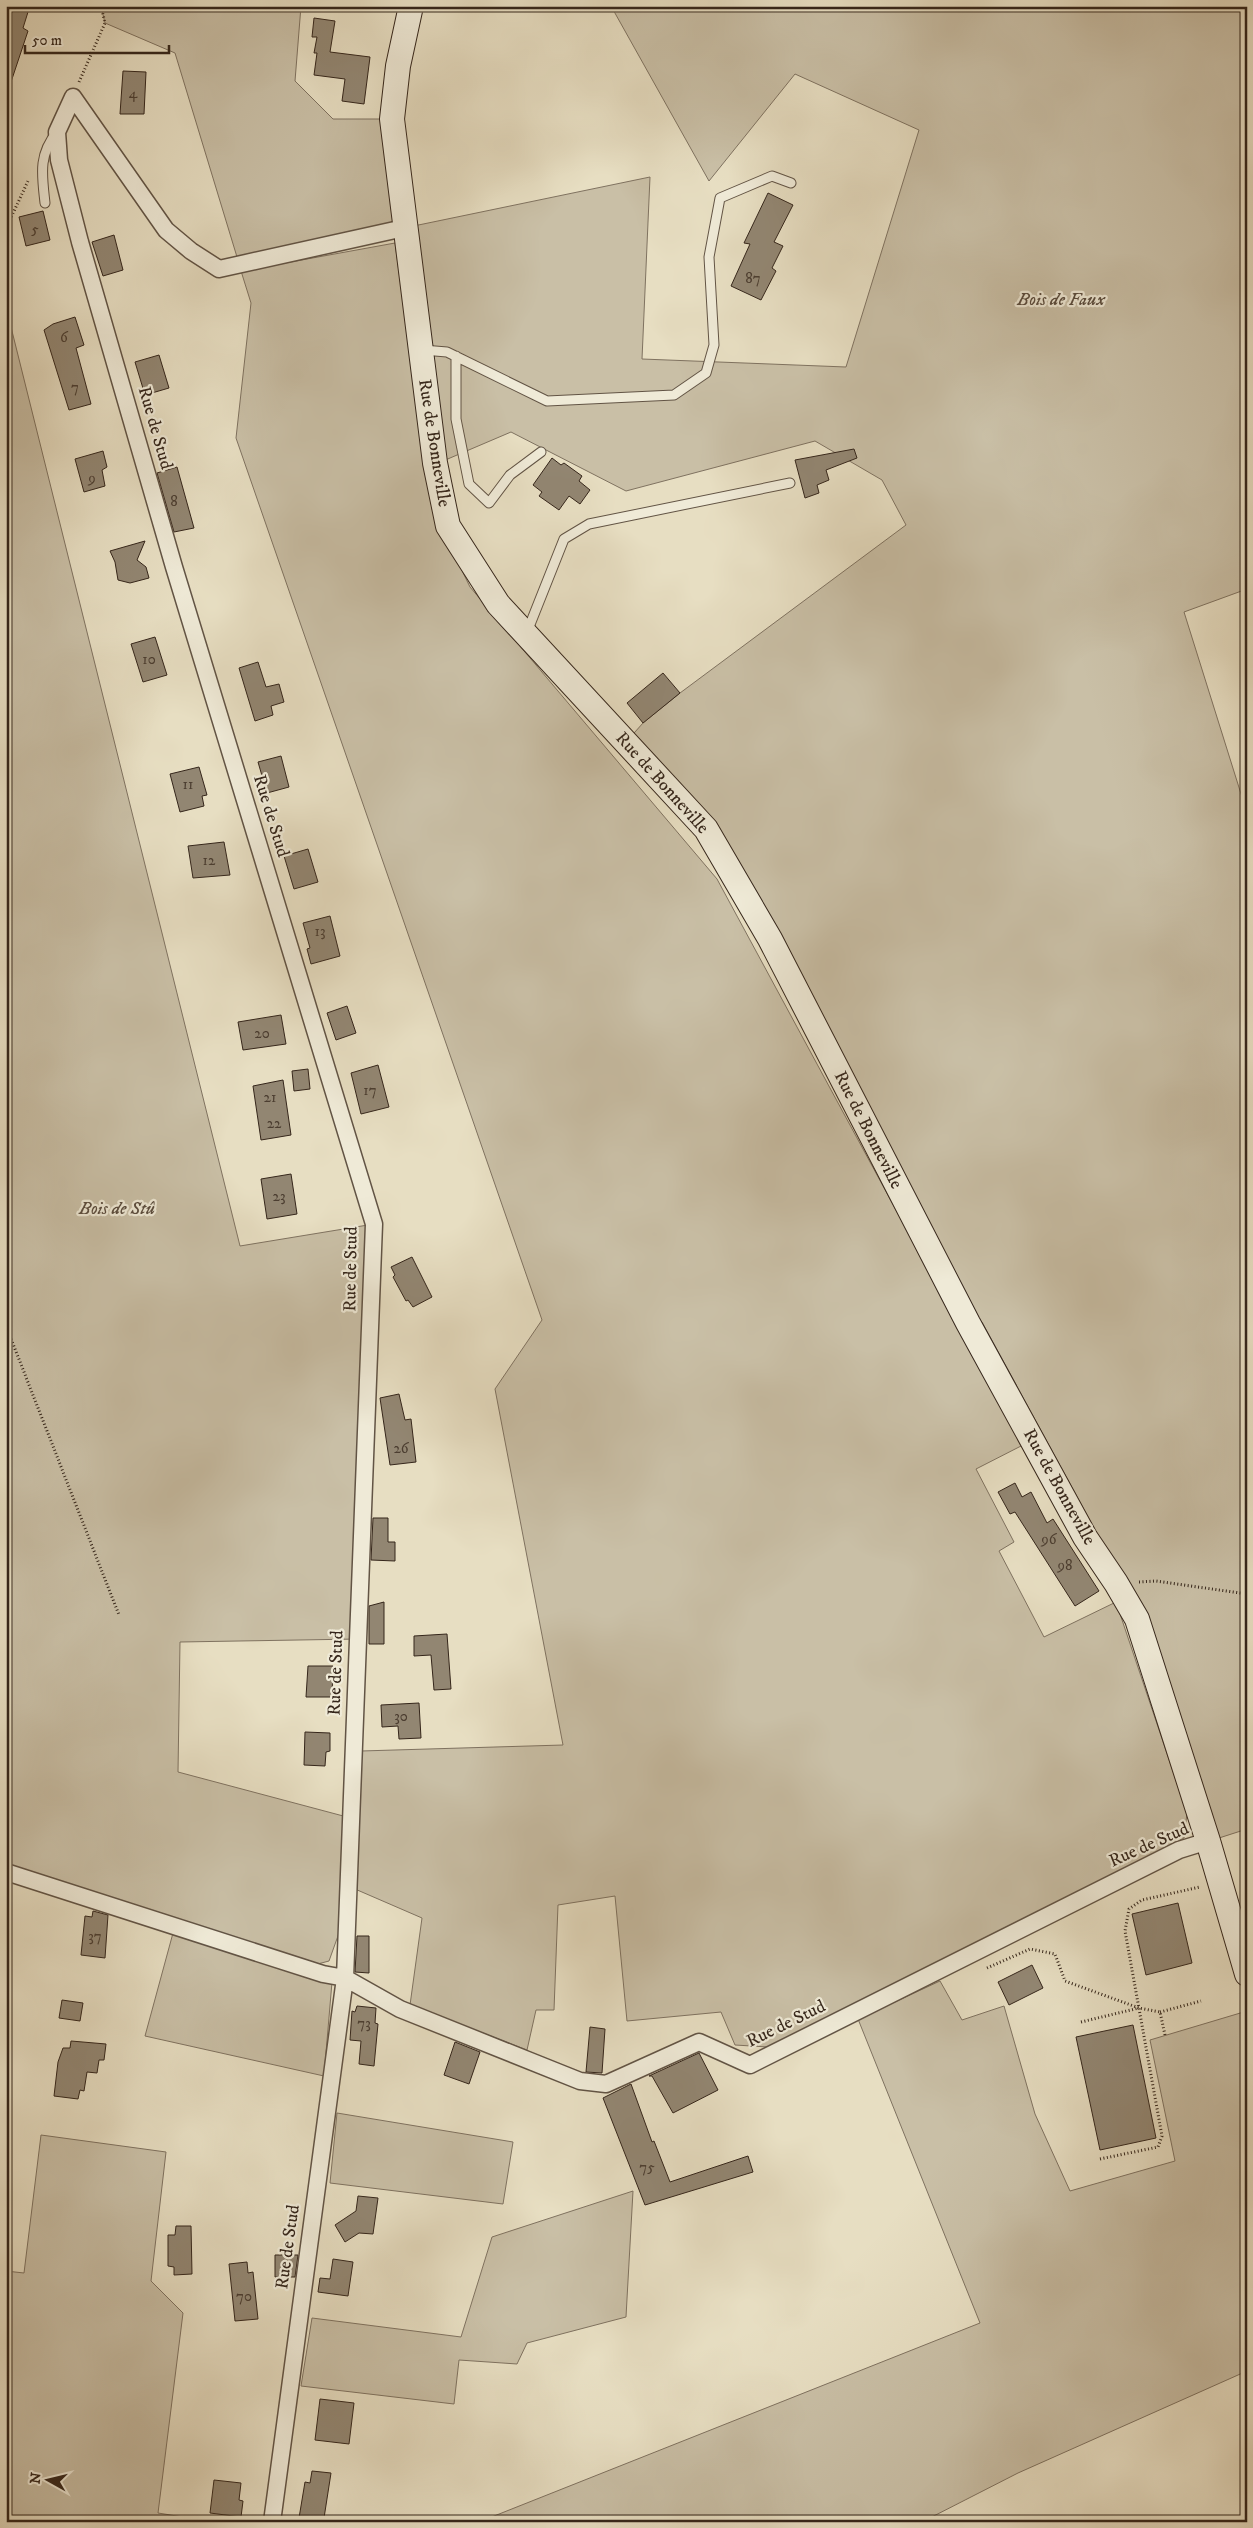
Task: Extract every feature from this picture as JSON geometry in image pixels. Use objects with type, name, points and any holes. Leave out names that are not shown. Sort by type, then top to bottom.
[{"type":"street","name":"Rue de Bonneville","points":[[411,6],[398,66],[392,119],[404,228],[435,463],[448,526],[498,604],[706,830],[770,939],[968,1323],[1085,1537],[1116,1583],[1137,1619],[1208,1841],[1247,1974]]},
{"type":"street","name":"Rue de Stud","points":[[73,97],[57,132],[59,160],[91,280],[174,567],[374,1224],[344,1978],[272,2522]]},
{"type":"street","points":[[73,97],[166,230],[191,251],[219,269],[404,228]]},
{"type":"street","name":"Rue de Stud","points":[[6,1872],[323,1974],[344,1978],[400,2009],[580,2080],[606,2084],[699,2042],[750,2064],[1170,1854],[1208,1841]]},
{"type":"lane","points":[[45,203],[44,158],[46,146],[57,132]]},
{"type":"lane","points":[[420,350],[447,352],[548,401],[674,395],[706,373],[714,345],[709,257],[720,198],[772,176],[792,183]]},
{"type":"lane","points":[[456,356],[456,419],[469,484],[489,503],[510,475],[541,452]]},
{"type":"lane","points":[[526,634],[564,539],[589,524],[790,483]]},
{"type":"path","points":[[73,97],[105,22],[101,6]]},
{"type":"path","points":[[6,237],[8,224],[31,173],[35,165],[44,158]]},
{"type":"path","points":[[6,1326],[119,1615]]},
{"type":"path","points":[[1116,1583],[1156,1581],[1247,1594]]},
{"type":"path","points":[[1100,2159],[1158,2147],[1162,2136],[1125,1931],[1129,1909],[1142,1900],[1220,1883]]},
{"type":"path","points":[[979,1971],[1030,1949],[1055,1954],[1065,1981],[1139,2008],[1160,2012],[1201,2001]]},
{"type":"path","points":[[1081,2022],[1139,2008]]},
{"type":"path","points":[[1160,2012],[1165,2035]]},
{"type":"green space","points":[[101,6],[301,6],[295,81],[333,119],[392,119],[404,228],[237,257],[175,53],[105,23]]},
{"type":"green space","name":"Bois de Faux","points":[[611,6],[1247,6],[1247,589],[1184,612],[1247,813],[1247,1829],[1219,1838],[1100,1539],[982,1322],[968,1323],[706,830],[626,742],[643,723],[680,693],[906,525],[882,480],[815,441],[626,491],[511,432],[443,461],[404,228],[650,177],[642,359],[846,367],[919,130],[795,74],[709,181]]},
{"type":"green space","points":[[395,243],[432,509],[470,587],[717,879],[1023,1445],[976,1469],[1014,1542],[999,1551],[1044,1637],[1116,1602],[1187,1813],[1184,1838],[859,2006],[768,2047],[735,2045],[721,2012],[627,2021],[615,1896],[558,1905],[554,2010],[536,2010],[527,2050],[410,2005],[422,1918],[355,1889],[361,1751],[563,1745],[495,1389],[542,1320],[236,438],[251,303],[241,271]]},
{"type":"green space","name":"Bois de Stû","points":[[6,307],[240,1246],[374,1224],[358,1639],[180,1642],[178,1772],[347,1817],[339,1933],[329,1961],[310,1966],[6,1866]]},
{"type":"green space","points":[[173,1933],[332,1982],[324,2076],[145,2036]]},
{"type":"green space","points":[[940,1981],[962,2020],[1004,2006],[1035,2114],[1070,2191],[1175,2161],[1150,2040],[1247,2011],[1247,2371],[1018,2473],[922,2522],[479,2522],[980,2323],[858,2019]]},
{"type":"green space","points":[[337,2113],[513,2142],[503,2204],[330,2183]]},
{"type":"green space","points":[[41,2135],[166,2152],[151,2281],[183,2313],[158,2513],[214,2522],[6,2522],[6,2271],[24,2273]]},
{"type":"green space","points":[[633,2191],[626,2317],[527,2343],[517,2364],[459,2360],[454,2404],[301,2386],[312,2318],[461,2337],[492,2237]]},
{"type":"building","points":[[6,6],[28,12],[23,28],[28,31],[9,88],[6,88]]},
{"type":"building","points":[[314,18],[335,21],[330,52],[370,57],[364,104],[342,101],[345,79],[314,75],[317,53],[314,53],[317,37],[312,37]]},
{"type":"building","points":[[123,71],[146,72],[144,114],[120,114]]},
{"type":"building","points":[[768,193],[793,205],[774,242],[783,246],[772,268],[776,271],[761,300],[731,286],[750,244],[744,243]]},
{"type":"building","points":[[43,211],[50,240],[26,246],[19,217]]},
{"type":"building","points":[[114,235],[123,270],[103,276],[92,242]]},
{"type":"building","points":[[75,317],[84,345],[76,348],[91,404],[69,410],[44,330],[53,324]]},
{"type":"building","points":[[159,355],[169,388],[145,395],[135,362]]},
{"type":"building","points":[[854,449],[857,458],[826,470],[829,480],[817,485],[819,493],[805,498],[795,460]]},
{"type":"building","points":[[103,451],[107,467],[102,470],[105,486],[84,492],[75,459]]},
{"type":"building","points":[[552,458],[561,465],[564,463],[582,476],[579,481],[590,490],[580,504],[569,496],[559,510],[539,496],[542,492],[533,485]]},
{"type":"building","points":[[177,467],[194,528],[174,532],[157,473]]},
{"type":"building","points":[[145,541],[137,560],[146,567],[149,578],[130,583],[118,580],[115,562],[110,551]]},
{"type":"building","points":[[155,637],[167,675],[143,682],[131,644]]},
{"type":"building","points":[[258,662],[266,687],[279,684],[284,702],[271,706],[273,715],[255,721],[239,668]]},
{"type":"building","points":[[663,673],[680,693],[643,723],[627,703]]},
{"type":"building","points":[[281,756],[289,787],[267,793],[258,762]]},
{"type":"building","points":[[199,767],[207,795],[202,796],[204,806],[180,812],[170,774]]},
{"type":"building","points":[[224,842],[230,875],[193,878],[188,846]]},
{"type":"building","points":[[308,849],[318,882],[294,889],[284,856]]},
{"type":"building","points":[[330,916],[340,956],[311,964],[307,949],[310,948],[303,923]]},
{"type":"building","points":[[347,1006],[356,1033],[336,1040],[327,1013]]},
{"type":"building","points":[[281,1015],[286,1044],[243,1050],[238,1022]]},
{"type":"building","points":[[378,1065],[389,1107],[361,1114],[351,1073]]},
{"type":"building","points":[[308,1069],[310,1089],[294,1091],[292,1071]]},
{"type":"building","points":[[283,1080],[291,1135],[261,1140],[253,1086]]},
{"type":"building","points":[[291,1174],[297,1214],[267,1219],[261,1179]]},
{"type":"building","points":[[412,1257],[432,1297],[413,1307],[408,1300],[406,1301],[393,1277],[395,1275],[391,1267]]},
{"type":"building","points":[[399,1394],[405,1420],[411,1419],[416,1462],[390,1465],[380,1398]]},
{"type":"building","points":[[1015,1483],[1022,1497],[1031,1492],[1047,1523],[1053,1519],[1099,1591],[1075,1606],[1015,1512],[1010,1514],[998,1492]]},
{"type":"building","points":[[373,1518],[388,1518],[388,1542],[395,1542],[395,1561],[371,1560]]},
{"type":"building","points":[[384,1602],[384,1644],[369,1644],[369,1606]]},
{"type":"building","points":[[447,1634],[451,1689],[434,1690],[431,1655],[414,1656],[414,1636]]},
{"type":"building","points":[[308,1666],[333,1666],[332,1697],[306,1697]]},
{"type":"building","points":[[419,1703],[421,1738],[399,1739],[398,1726],[382,1727],[381,1705]]},
{"type":"building","points":[[305,1732],[330,1733],[330,1751],[326,1752],[325,1766],[304,1765]]},
{"type":"building","points":[[1178,1903],[1192,1963],[1146,1975],[1132,1914]]},
{"type":"building","points":[[93,1911],[108,1915],[105,1958],[81,1955],[85,1916],[92,1917]]},
{"type":"building","points":[[357,1936],[369,1936],[369,1973],[355,1972]]},
{"type":"building","points":[[1032,1965],[1043,1988],[1009,2005],[998,1982]]},
{"type":"building","points":[[62,2000],[83,2003],[80,2021],[59,2018]]},
{"type":"building","points":[[357,2006],[376,2008],[375,2023],[378,2024],[374,2066],[359,2064],[361,2041],[350,2040],[352,2011],[355,2012]]},
{"type":"building","points":[[1133,2025],[1156,2138],[1100,2150],[1076,2037]]},
{"type":"building","points":[[590,2027],[605,2029],[602,2073],[586,2072]]},
{"type":"building","points":[[71,2041],[106,2044],[104,2060],[99,2060],[97,2073],[87,2072],[84,2091],[80,2090],[78,2099],[54,2096],[58,2062],[63,2048],[70,2048]]},
{"type":"building","points":[[455,2042],[480,2052],[469,2084],[444,2075]]},
{"type":"building","points":[[699,2053],[718,2090],[673,2113],[652,2076],[649,2076]]},
{"type":"building","points":[[631,2084],[652,2142],[654,2141],[670,2182],[748,2156],[753,2172],[645,2205],[603,2098]]},
{"type":"building","points":[[358,2196],[378,2198],[373,2234],[359,2233],[345,2242],[335,2225],[356,2211]]},
{"type":"building","points":[[176,2226],[191,2226],[192,2274],[174,2275],[174,2267],[168,2266],[168,2235],[175,2235]]},
{"type":"building","points":[[275,2255],[298,2255],[295,2277],[275,2277]]},
{"type":"building","points":[[333,2259],[353,2262],[348,2296],[318,2292],[320,2278],[330,2279]]},
{"type":"building","points":[[247,2262],[248,2273],[253,2272],[258,2319],[235,2321],[229,2264]]},
{"type":"building","points":[[320,2399],[354,2403],[349,2444],[315,2440]]},
{"type":"building","points":[[312,2471],[331,2473],[324,2518],[299,2518],[305,2482],[310,2483]]},
{"type":"building","points":[[214,2480],[241,2483],[239,2500],[243,2501],[241,2517],[210,2513]]}]
